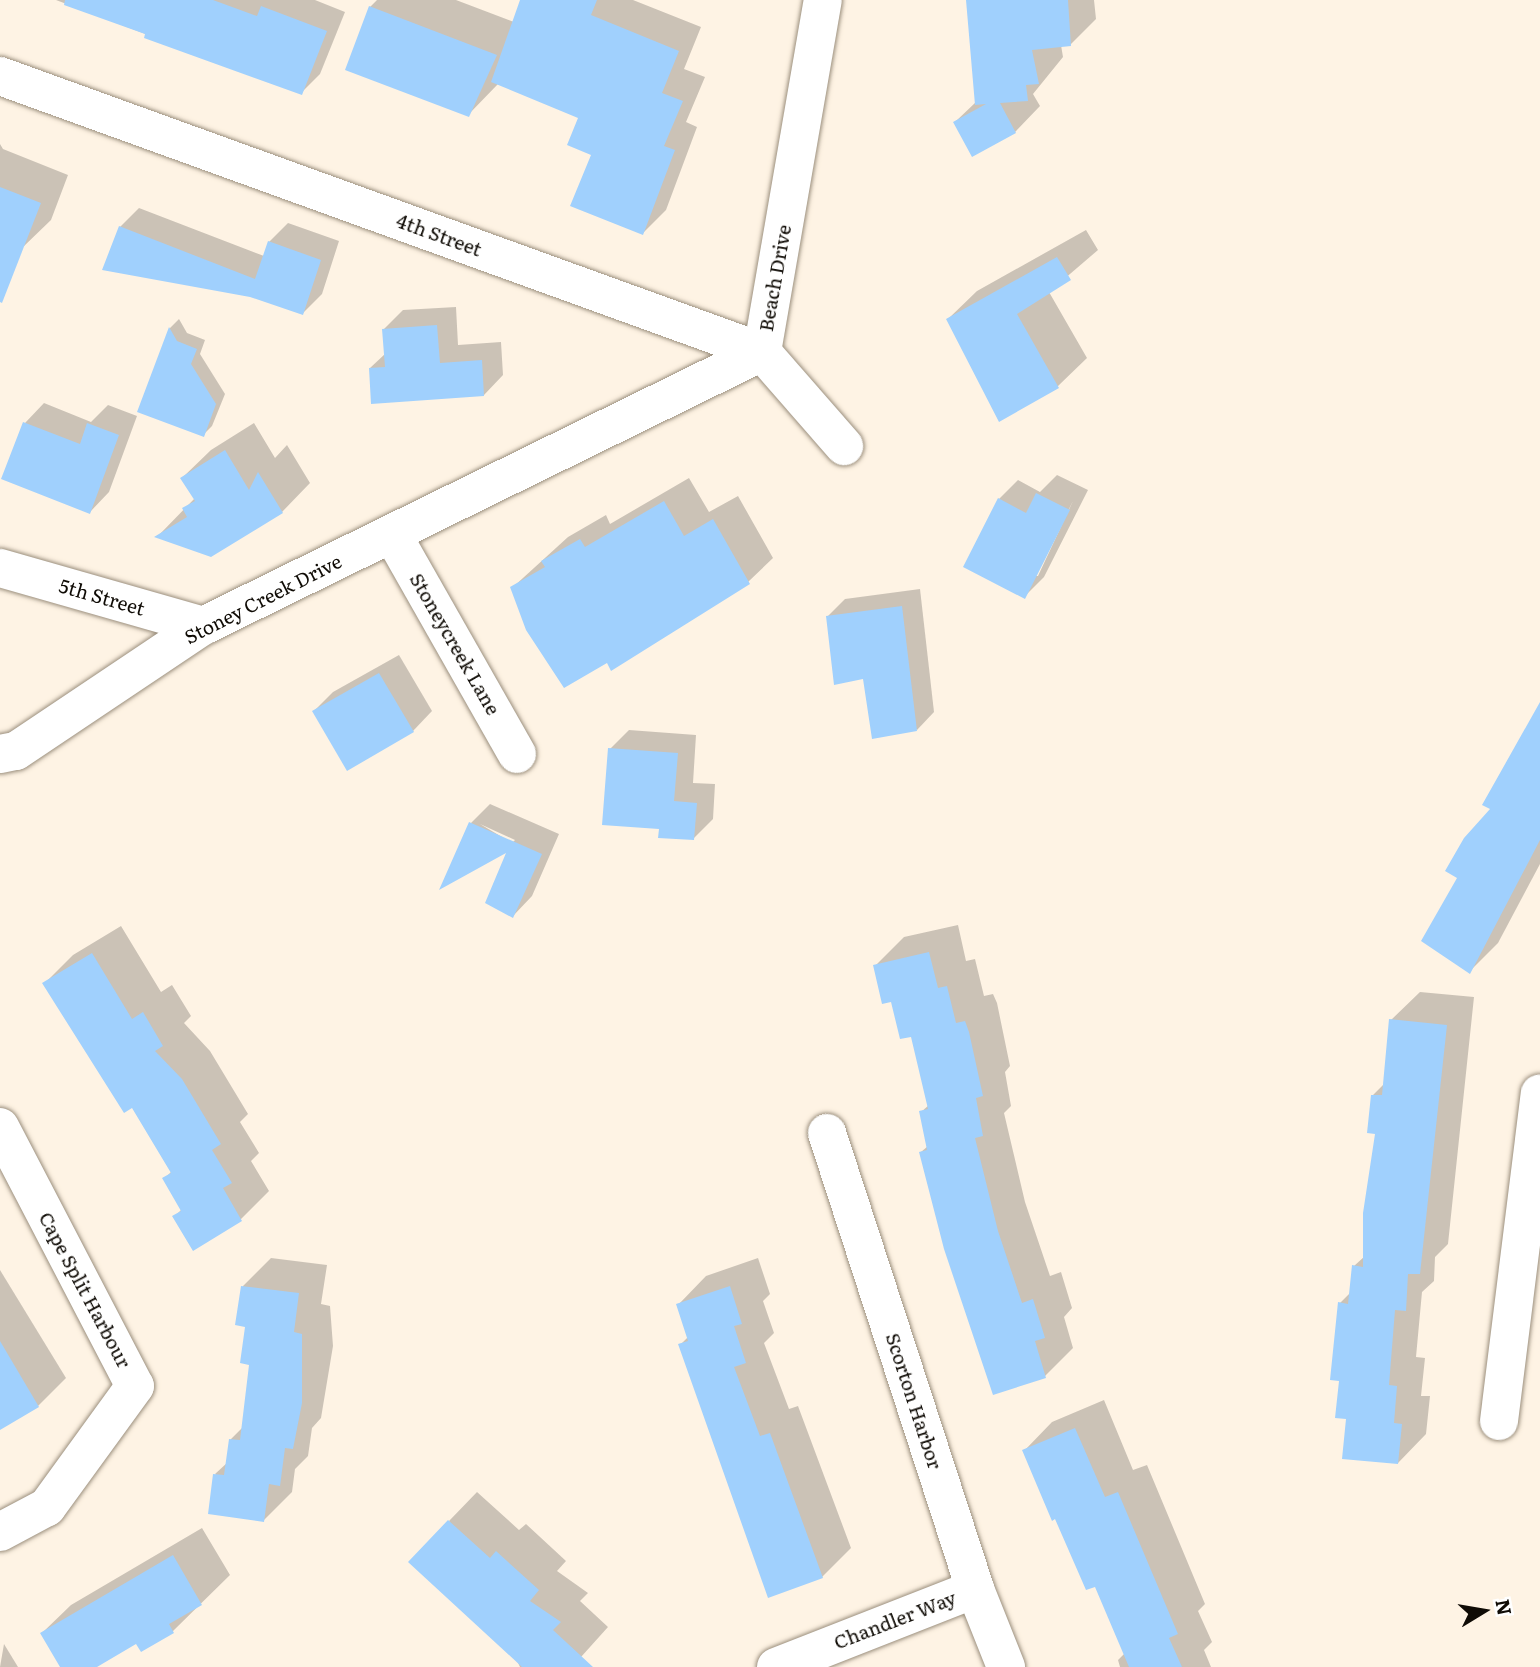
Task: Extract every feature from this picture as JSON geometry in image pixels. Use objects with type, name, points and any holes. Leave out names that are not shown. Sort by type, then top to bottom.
[{"type":"street","name":"Beach Drive","points":[[463,499],[762,352],[823,0]]},
{"type":"street","name":"4th Street","points":[[0,76],[762,352],[844,446]]},
{"type":"street","name":"Stoney Creek Drive","points":[[0,754],[16,751],[203,626],[463,499]]},
{"type":"street","name":"Stoneycreek Lane","points":[[392,534],[517,754]]},
{"type":"street","name":"5th Street","points":[[0,568],[203,626]]},
{"type":"street","points":[[1499,1421],[1539,1102]]},
{"type":"street","name":"Cape Split Harbour","points":[[0,1127],[135,1386],[47,1507],[0,1532]]},
{"type":"street","name":"Scorton Harbor","points":[[827,1133],[975,1589],[1006,1667]]},
{"type":"street","name":"Chandler Way","points":[[776,1667],[975,1589]]},
{"type":"building","points":[[65,0],[213,0],[257,16],[261,6],[327,31],[302,95],[144,38],[145,34],[64,5]]},
{"type":"building","points":[[520,0],[597,0],[591,15],[679,51],[662,93],[683,101],[664,146],[675,150],[643,235],[570,206],[591,155],[567,145],[578,118],[491,82]]},
{"type":"building","points":[[966,0],[1068,0],[1071,46],[1032,50],[1039,84],[1026,85],[1028,101],[1000,103],[1016,133],[972,157],[953,122],[986,104],[975,105]]},
{"type":"building","points":[[369,6],[497,55],[469,117],[345,70]]},
{"type":"building","points":[[0,187],[41,203],[2,303],[0,302]]},
{"type":"building","points":[[119,226],[255,279],[268,241],[321,260],[303,315],[250,297],[102,270]]},
{"type":"building","points":[[1057,257],[1071,280],[1017,314],[1059,388],[999,422],[946,319]]},
{"type":"building","points":[[437,325],[440,363],[482,360],[484,396],[371,404],[369,368],[385,367],[382,329]]},
{"type":"building","points":[[169,327],[177,341],[197,349],[191,364],[216,404],[204,437],[137,412]]},
{"type":"building","points":[[23,422],[80,444],[87,423],[119,435],[90,514],[1,479]]},
{"type":"building","points":[[225,450],[249,490],[258,472],[283,513],[211,557],[154,537],[187,517],[182,508],[195,501],[180,478]]},
{"type":"building","points":[[1036,493],[1070,510],[1025,599],[963,567],[998,498],[1026,513]]},
{"type":"building","points":[[664,501],[684,536],[713,519],[750,584],[611,671],[607,663],[564,688],[526,630],[510,587],[545,567],[541,561],[580,539],[585,547]]},
{"type":"building","points":[[902,606],[917,731],[872,739],[863,679],[834,685],[826,616]]},
{"type":"building","points":[[379,673],[414,732],[347,771],[312,711]]},
{"type":"building","points":[[1540,702],[1540,840],[1470,974],[1421,941],[1457,878],[1445,871],[1464,838],[1490,809],[1482,805]]},
{"type":"building","points":[[608,748],[678,753],[674,801],[697,803],[694,840],[658,838],[659,829],[602,825]]},
{"type":"building","points":[[469,822],[542,854],[513,918],[485,903],[506,853],[439,890]]},
{"type":"building","points":[[929,952],[938,988],[947,986],[956,1023],[965,1021],[969,1032],[983,1096],[976,1098],[983,1136],[975,1138],[998,1231],[1022,1303],[1033,1299],[1045,1338],[1035,1341],[1046,1378],[993,1395],[944,1249],[919,1152],[927,1150],[919,1111],[928,1109],[911,1037],[900,1039],[891,1002],[882,1004],[873,965]]},
{"type":"building","points":[[92,953],[132,1019],[143,1012],[163,1046],[155,1051],[182,1079],[221,1144],[212,1150],[232,1183],[223,1188],[242,1221],[193,1251],[172,1216],[181,1211],[162,1178],[171,1173],[132,1108],[124,1113],[42,983]]},
{"type":"building","points":[[1389,1019],[1447,1025],[1420,1274],[1408,1274],[1406,1311],[1395,1310],[1389,1385],[1397,1386],[1394,1423],[1402,1424],[1398,1464],[1342,1459],[1346,1419],[1335,1418],[1339,1381],[1330,1380],[1338,1302],[1348,1304],[1352,1265],[1363,1267],[1363,1213],[1375,1134],[1367,1133],[1371,1095],[1382,1095]]},
{"type":"building","points":[[241,1286],[299,1293],[294,1332],[302,1334],[302,1403],[293,1449],[285,1448],[280,1486],[269,1484],[264,1522],[208,1514],[213,1474],[224,1475],[229,1439],[240,1440],[249,1365],[240,1363],[245,1327],[235,1325]]},
{"type":"building","points":[[730,1286],[742,1324],[734,1326],[746,1363],[734,1367],[760,1436],[770,1433],[823,1578],[768,1598],[678,1344],[688,1341],[676,1304]]},
{"type":"building","points":[[0,1341],[39,1407],[0,1430]]},
{"type":"building","points":[[1075,1428],[1105,1497],[1118,1492],[1178,1634],[1169,1638],[1182,1667],[1129,1667],[1095,1587],[1086,1590],[1055,1519],[1052,1521],[1022,1450]]},
{"type":"building","points":[[448,1520],[490,1558],[496,1551],[539,1590],[530,1601],[561,1622],[553,1630],[593,1667],[522,1667],[408,1562]]},
{"type":"building","points":[[173,1555],[202,1605],[169,1624],[174,1633],[141,1652],[136,1644],[97,1667],[60,1667],[40,1633]]}]
